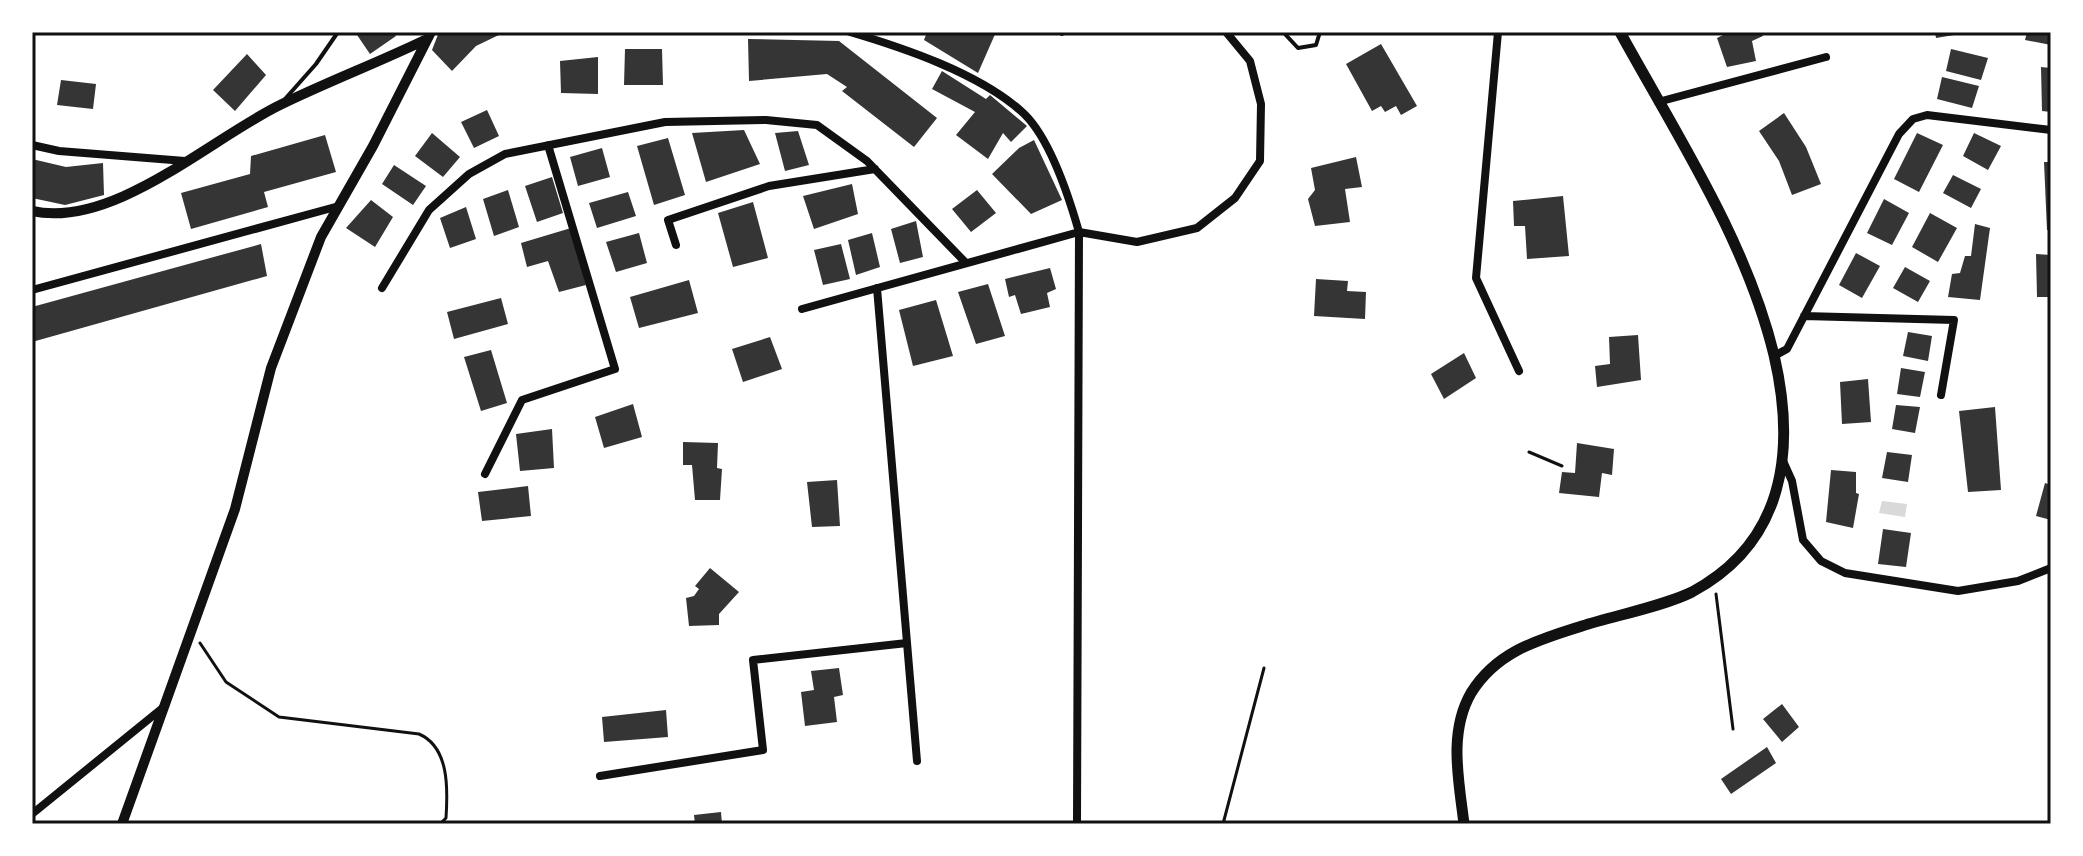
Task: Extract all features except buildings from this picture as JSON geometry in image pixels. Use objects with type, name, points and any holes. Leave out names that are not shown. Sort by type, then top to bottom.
[{"type":"main road","points":[[1464,824],[1456,748],[1470,695],[1484,675],[1523,645],[1691,592],[1735,560],[1759,532],[1775,503],[1783,461],[1774,356],[1730,237],[1620,32]]},
{"type":"street","points":[[850,32],[899,46],[1023,113],[1057,167],[1079,232],[1077,824]]},
{"type":"street","points":[[802,309],[1079,232],[1137,242],[1197,228],[1235,198],[1260,161],[1261,104],[1250,61],[1226,32]]},
{"type":"street","points":[[1498,32],[1476,278],[1519,371]]},
{"type":"street","points":[[32,211],[73,213],[129,193],[278,106],[428,36]]},
{"type":"street","points":[[122,824],[235,509],[271,368],[321,237],[373,146],[428,36]]},
{"type":"street","points":[[1658,102],[1826,57]]},
{"type":"street","points":[[1774,356],[1787,349],[1899,134],[1913,119],[1927,115],[2051,130]]},
{"type":"street","points":[[382,288],[429,210],[469,174],[505,154],[665,122],[766,120],[817,125],[875,169],[966,263]]},
{"type":"street","points":[[32,145],[59,151],[185,161]]},
{"type":"street","points":[[485,474],[522,400],[615,369],[548,145]]},
{"type":"street","points":[[676,245],[668,220],[769,186],[875,169]]},
{"type":"street","points":[[32,290],[339,206]]},
{"type":"street","points":[[877,288],[917,761]]},
{"type":"street","points":[[1804,316],[1954,320],[1941,395]]},
{"type":"street","points":[[1783,461],[1792,481],[1803,540],[1821,561],[1845,573],[1958,591],[2018,581],[2051,568]]},
{"type":"street","points":[[600,776],[763,750],[753,660],[907,643]]},
{"type":"street","points":[[32,814],[166,705]]},
{"type":"lane","points":[[278,106],[316,64],[338,32]]},
{"type":"lane","points":[[1283,32],[1298,48],[1316,45],[1320,32]]},
{"type":"path","points":[[1529,452],[1562,466]]},
{"type":"path","points":[[1714,575],[1733,729]]},
{"type":"path","points":[[192,630],[226,682],[279,717],[419,734],[432,740],[441,752],[447,805],[446,818],[440,824]]},
{"type":"path","points":[[1223,824],[1264,668]]},
{"type":"shaded area","points":[[1882,501],[1907,504],[1905,517],[1879,513]]}]
